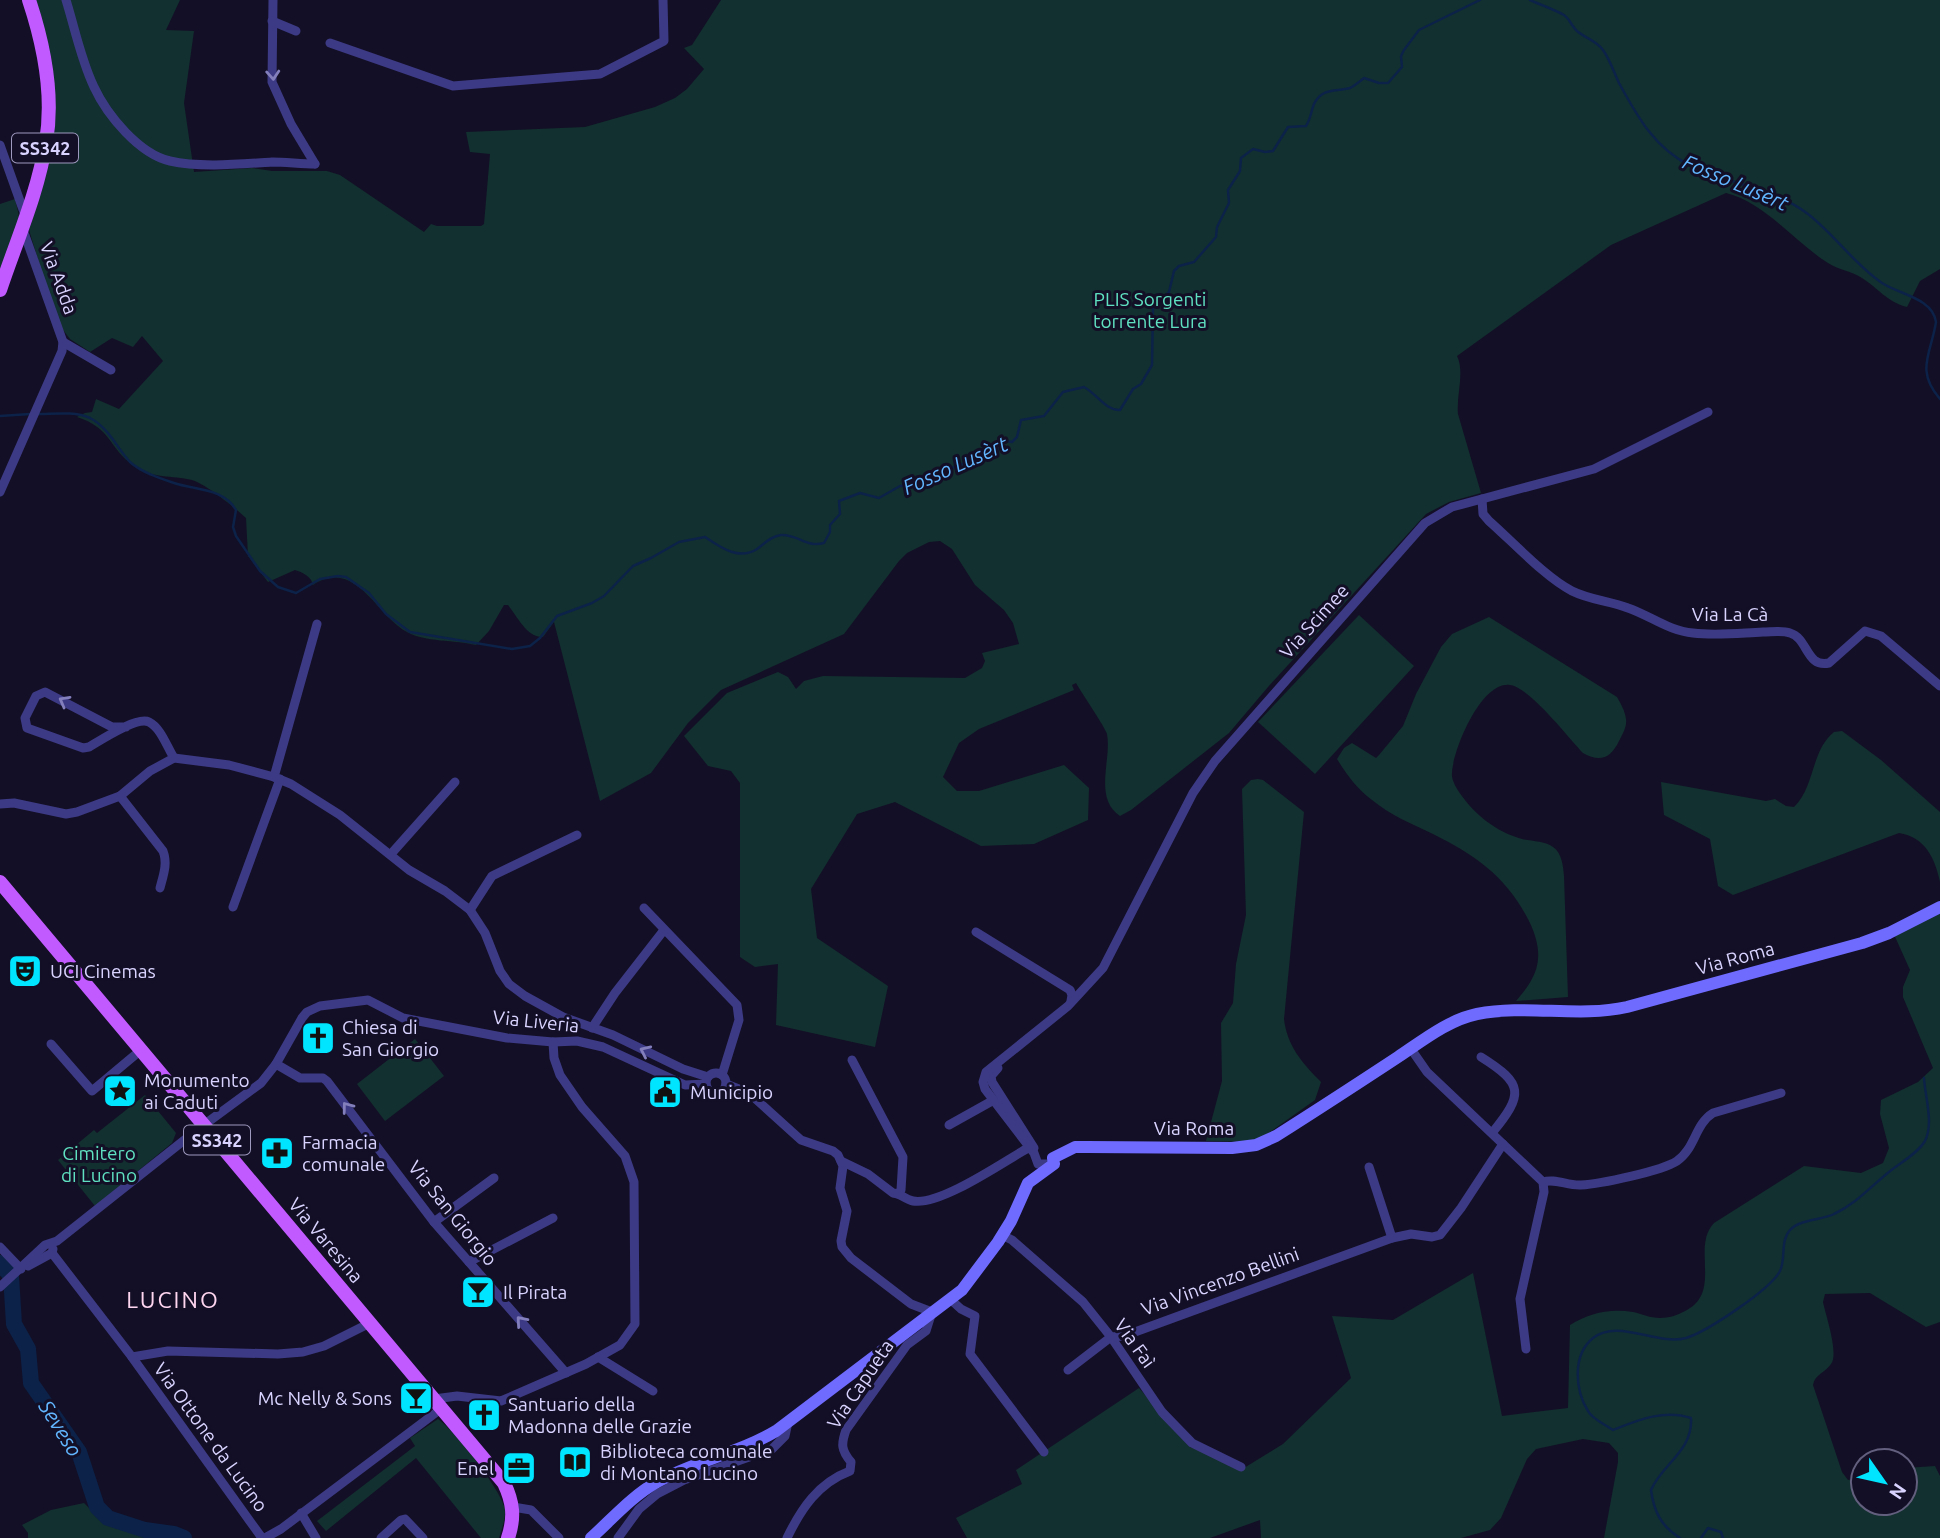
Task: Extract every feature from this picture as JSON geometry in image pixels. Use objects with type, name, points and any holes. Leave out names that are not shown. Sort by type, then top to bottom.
[{"type":"main road","name":"SS342","points":[[0,290],[38,177],[46,141],[46,68],[29,0]]},
{"type":"main road","name":"Via Varesina","points":[[0,881],[503,1483],[513,1507]]},
{"type":"main road","points":[[508,1538],[513,1507]]},
{"type":"street","points":[[66,0],[82,56],[95,89],[122,129],[147,152],[169,161],[241,166],[272,162],[315,164],[291,124],[272,82],[272,0]]},
{"type":"street","points":[[330,43],[453,86],[600,74],[664,41],[663,0]]},
{"type":"street","points":[[272,21],[296,31]]},
{"type":"street","name":"Via Adda","points":[[0,145],[63,342],[62,351],[35,416],[0,492]]},
{"type":"street","name":"Via Adda","points":[[63,342],[111,370]]},
{"type":"street","name":"Via Scimee","points":[[988,1080],[1007,1057],[1071,1001],[1103,968],[1193,793],[1228,744],[1425,523],[1452,507],[1594,469],[1708,412]]},
{"type":"street","name":"Via La Cà","points":[[1482,499],[1483,514],[1489,521],[1555,579],[1586,597],[1628,607],[1674,630],[1686,633],[1707,635],[1787,631],[1799,639],[1811,659],[1824,664],[1829,663],[1865,631],[1873,632],[1940,686]]},
{"type":"street","points":[[233,907],[277,778],[317,624]]},
{"type":"street","points":[[126,727],[112,726],[45,692],[36,696],[25,718],[27,727],[83,748],[126,727],[139,720],[151,723],[174,758]]},
{"type":"street","points":[[0,804],[14,803],[66,814],[88,809],[120,796],[150,772],[174,758],[229,765],[277,778],[340,816],[409,870],[453,896],[470,910],[485,933],[500,971],[509,984],[525,996],[563,1017],[613,1035],[707,1080],[712,1091],[718,1092],[723,1089],[739,1020],[737,1005],[644,908]]},
{"type":"street","points":[[391,854],[455,782]]},
{"type":"street","points":[[120,796],[163,851],[166,859],[160,888]]},
{"type":"street","points":[[470,910],[492,876],[577,835]]},
{"type":"street","name":"Via Roma","points":[[591,1538],[657,1482],[762,1440],[962,1290],[1002,1235],[1028,1183],[1054,1164],[1053,1158],[1075,1147],[1232,1149],[1256,1145],[1276,1136],[1451,1023],[1476,1014],[1514,1010],[1614,1010],[1862,943],[1889,933],[1940,907]]},
{"type":"street","points":[[592,1028],[615,993],[664,930]]},
{"type":"street","points":[[976,932],[1070,990],[1071,1001]]},
{"type":"street","name":"Via Liveria","points":[[18,1272],[45,1245],[57,1241],[261,1083],[276,1064],[307,1012],[320,1006],[368,1000],[403,1018],[507,1038],[577,1041],[603,1047],[685,1085],[707,1080]]},
{"type":"street","points":[[438,1404],[457,1396],[501,1401],[566,1373],[620,1345],[635,1324],[634,1181],[625,1156],[582,1107],[559,1074],[553,1042]]},
{"type":"street","points":[[51,1044],[92,1091],[141,1050]]},
{"type":"street","points":[[1411,1049],[1427,1072],[1543,1182],[1544,1192],[1520,1299],[1525,1349]]},
{"type":"street","points":[[1481,1058],[1515,1085],[1513,1098],[1492,1133]]},
{"type":"street","points":[[852,1060],[903,1157],[901,1190],[898,1194]]},
{"type":"street","name":"Via San Giorgio","points":[[276,1064],[300,1078],[323,1078],[327,1082],[434,1222],[566,1373]]},
{"type":"street","points":[[707,1080],[713,1073],[749,1093],[801,1140],[833,1151],[843,1166],[840,1188],[847,1211],[842,1247],[851,1258],[911,1304],[932,1312]]},
{"type":"street","points":[[988,1080],[1035,1153],[1054,1164]]},
{"type":"street","points":[[988,1080],[985,1089],[992,1101],[1038,1158],[1038,1164],[1054,1164]]},
{"type":"street","points":[[1543,1182],[1550,1180],[1577,1186],[1585,1185],[1668,1166],[1685,1155],[1706,1118],[1713,1113],[1781,1093]]},
{"type":"street","points":[[949,1125],[992,1101]]},
{"type":"street","name":"Via Vincenzo Bellini","points":[[1068,1370],[1111,1337],[1124,1336],[1397,1237],[1411,1234],[1432,1237],[1440,1235],[1503,1143]]},
{"type":"street","points":[[841,1161],[868,1174],[911,1201],[945,1195],[1028,1148]]},
{"type":"street","points":[[1369,1167],[1397,1237]]},
{"type":"street","points":[[434,1222],[494,1178]]},
{"type":"street","points":[[469,1262],[553,1218]]},
{"type":"street","name":"Via Faì","points":[[1002,1235],[1012,1240],[1083,1302],[1111,1337],[1162,1412],[1192,1443],[1241,1467]]},
{"type":"street","points":[[1,1286],[18,1272],[52,1252],[57,1241]]},
{"type":"street","points":[[0,1247],[18,1272]]},
{"type":"street","name":"Via Ottone da Lucino","points":[[52,1252],[264,1538],[302,1513],[438,1404]]},
{"type":"street","points":[[950,1299],[975,1316],[970,1354],[1044,1452]]},
{"type":"street","name":"Via Capueta","points":[[787,1538],[811,1497],[835,1477],[850,1471],[851,1462],[844,1453],[842,1444],[846,1430],[907,1345],[926,1331],[932,1312]]},
{"type":"street","points":[[132,1357],[167,1352],[303,1352],[324,1346],[370,1323]]},
{"type":"street","points":[[598,1357],[653,1391]]},
{"type":"street","points":[[623,1535],[646,1501],[684,1480],[772,1449],[785,1436],[788,1422]]},
{"type":"street","points":[[513,1507],[531,1510],[559,1538]]},
{"type":"street","points":[[302,1513],[316,1538]]},
{"type":"street","points":[[381,1538],[405,1519],[423,1538]]},
{"type":"green space","name":"PLIS Sorgenti torrente Lura","points":[[35,0],[180,0],[166,30],[194,31],[184,103],[194,172],[252,168],[272,171],[327,171],[340,175],[424,232],[431,224],[484,224],[490,154],[470,152],[466,132],[585,127],[655,107],[675,98],[687,89],[704,69],[684,48],[692,45],[721,0],[1940,0],[1940,269],[1920,281],[1907,307],[1900,305],[1858,276],[1828,263],[1754,205],[1726,193],[1611,245],[1457,356],[1460,369],[1458,414],[1481,493],[1449,502],[1426,514],[1229,733],[1131,810],[1120,816],[1107,799],[1107,734],[1076,683],[1072,685],[1074,690],[979,729],[959,743],[943,777],[957,791],[979,791],[1064,765],[1089,788],[1088,820],[1034,844],[981,846],[895,802],[857,814],[811,889],[817,938],[888,986],[875,1047],[776,1025],[778,964],[755,967],[740,957],[740,783],[731,771],[708,766],[684,736],[727,693],[778,672],[788,677],[796,689],[804,681],[823,676],[965,678],[982,668],[985,661],[982,653],[1019,644],[1013,623],[1004,610],[975,585],[952,549],[940,541],[929,542],[907,553],[899,561],[844,634],[721,690],[688,723],[651,773],[600,801],[554,622],[543,637],[537,636],[527,630],[508,605],[504,605],[489,631],[476,645],[431,639],[407,632],[353,583],[341,578],[328,578],[313,585],[309,577],[295,570],[268,582],[248,556],[246,518],[198,482],[155,475],[134,466],[119,453],[104,433],[77,417],[92,412],[96,399],[119,409],[163,361],[142,336],[133,347],[112,338],[90,352],[70,339],[57,322],[29,230],[49,164]]},
{"type":"green space","points":[[15,199],[20,220],[0,281],[0,204]]},
{"type":"green space","points":[[1359,615],[1414,666],[1315,774],[1258,722]]},
{"type":"green space","points":[[1489,617],[1617,697],[1625,716],[1625,727],[1616,747],[1609,755],[1595,758],[1583,753],[1527,694],[1510,685],[1499,687],[1479,705],[1470,719],[1454,762],[1454,783],[1479,815],[1512,836],[1550,845],[1560,856],[1564,876],[1568,997],[1516,1001],[1534,974],[1538,955],[1530,923],[1512,893],[1490,870],[1464,851],[1401,819],[1367,796],[1337,759],[1344,748],[1352,743],[1376,758],[1403,726],[1416,694],[1441,647],[1452,634]]},
{"type":"green space","points":[[1842,731],[1881,760],[1940,812],[1940,882],[1932,857],[1922,844],[1899,833],[1733,895],[1718,886],[1710,839],[1664,815],[1661,782],[1766,801],[1775,799],[1786,806],[1794,807],[1806,789],[1821,748],[1834,732]]},
{"type":"green space","points":[[1251,780],[1263,780],[1304,812],[1284,1019],[1292,1046],[1321,1082],[1315,1100],[1256,1142],[1206,1141],[1222,1081],[1221,1023],[1233,1003],[1236,964],[1246,915],[1242,789]]},
{"type":"green space","points":[[1940,902],[1940,1322],[1926,1327],[1870,1293],[1825,1294],[1823,1302],[1834,1352],[1831,1364],[1816,1378],[1813,1385],[1842,1472],[1849,1480],[1849,1517],[1919,1517],[1919,1467],[1935,1466],[1940,1476],[1940,1538],[1604,1538],[1618,1453],[1609,1443],[1583,1439],[1536,1449],[1527,1459],[1501,1518],[1490,1530],[1461,1538],[1261,1538],[1260,1520],[1210,1538],[967,1538],[956,1518],[1022,1484],[1016,1470],[1139,1388],[1190,1447],[1244,1468],[1283,1444],[1351,1378],[1332,1316],[1393,1320],[1473,1273],[1502,1416],[1568,1408],[1570,1325],[1585,1317],[1608,1311],[1633,1312],[1660,1318],[1683,1312],[1699,1300],[1703,1290],[1705,1243],[1714,1223],[1804,1166],[1861,1173],[1883,1163],[1889,1148],[1880,1114],[1881,1100],[1918,1082],[1933,1068],[1903,997],[1903,987],[1910,970],[1892,930]]},
{"type":"green space","points":[[415,1039],[444,1076],[385,1121],[357,1084]]},
{"type":"green space","name":"Cimitero di Lucino","points":[[145,1095],[176,1133],[172,1143],[95,1206],[58,1160],[94,1130],[97,1133]]},
{"type":"green space","points":[[438,1419],[475,1460],[500,1497],[505,1514],[499,1538],[481,1538],[416,1458],[326,1531],[317,1521],[415,1446],[410,1438]]},
{"type":"green space","points":[[84,1503],[104,1523],[164,1538],[28,1538],[22,1525],[51,1510]]},
{"type":"waterway","name":"Fosso Lusèrt","points":[[37,414],[71,414],[90,418],[102,427],[130,462],[139,469],[168,481],[224,497],[236,510],[233,527],[236,536],[260,571],[278,587],[296,593],[320,579],[346,577],[369,593],[386,614],[410,632],[512,649],[530,646],[557,616],[604,596],[633,566],[679,542],[705,537],[730,551],[743,554],[781,535],[812,544],[824,543],[830,532],[830,525],[840,514],[839,501],[860,493],[879,498],[900,486],[920,484],[976,459],[999,440],[1012,442],[1017,437],[1021,420],[1044,416],[1063,392],[1084,387],[1106,405],[1120,410],[1152,365],[1153,308],[1169,292],[1174,271],[1179,266],[1194,262],[1216,237],[1217,227],[1229,203],[1228,190],[1240,171],[1241,158],[1253,149],[1273,151],[1288,127],[1306,126],[1314,104],[1321,95],[1350,88],[1364,78],[1388,83],[1402,67],[1401,56],[1419,30],[1480,0]]},
{"type":"waterway","name":"Fosso Lusèrt","points":[[1530,0],[1564,15],[1577,31],[1600,47],[1648,131],[1678,159],[1795,205],[1818,222],[1882,283],[1929,307],[1936,322],[1926,370],[1932,389],[1940,399]]},
{"type":"waterway","name":"Fosso Lusèrt","points":[[0,416],[30,414]]},
{"type":"waterway","points":[[1680,1538],[1668,1529],[1660,1518],[1651,1490],[1687,1440],[1691,1418],[1661,1415],[1613,1430],[1593,1417],[1584,1403],[1578,1383],[1579,1363],[1586,1345],[1593,1338],[1614,1331],[1663,1339],[1686,1338],[1708,1328],[1764,1289],[1780,1271],[1785,1239],[1794,1226],[1842,1210],[1922,1146],[1929,1126],[1924,1078]]},
{"type":"waterway","name":"Seveso","points":[[0,1263],[11,1276],[14,1324],[28,1349],[31,1383],[79,1452],[97,1507],[108,1518],[145,1530],[184,1538]]},
{"type":"waterway","points":[[1701,1538],[1708,1528],[1721,1532],[1723,1538]]},
{"type":"place","name":"UCI Cinemas","points":[[25,971]]},
{"type":"place","name":"Chiesa di San Giorgio","points":[[318,1038]]},
{"type":"place","name":"Monumento ai Caduti","points":[[120,1091]]},
{"type":"place","name":"Municipio","points":[[665,1092]]},
{"type":"place","name":"Farmacia comunale","points":[[277,1153]]},
{"type":"place","name":"Il Pirata","points":[[478,1292]]},
{"type":"place","name":"Mc Nelly & Sons","points":[[416,1398]]},
{"type":"place","name":"Santuario della Madonna delle Grazie","points":[[484,1415]]},
{"type":"place","name":"Biblioteca comunale di Montano Lucino","points":[[575,1462]]},
{"type":"place","name":"Enel","points":[[519,1468]]},
{"type":"district","name":"LUCINO","points":[[173,1299]]}]
